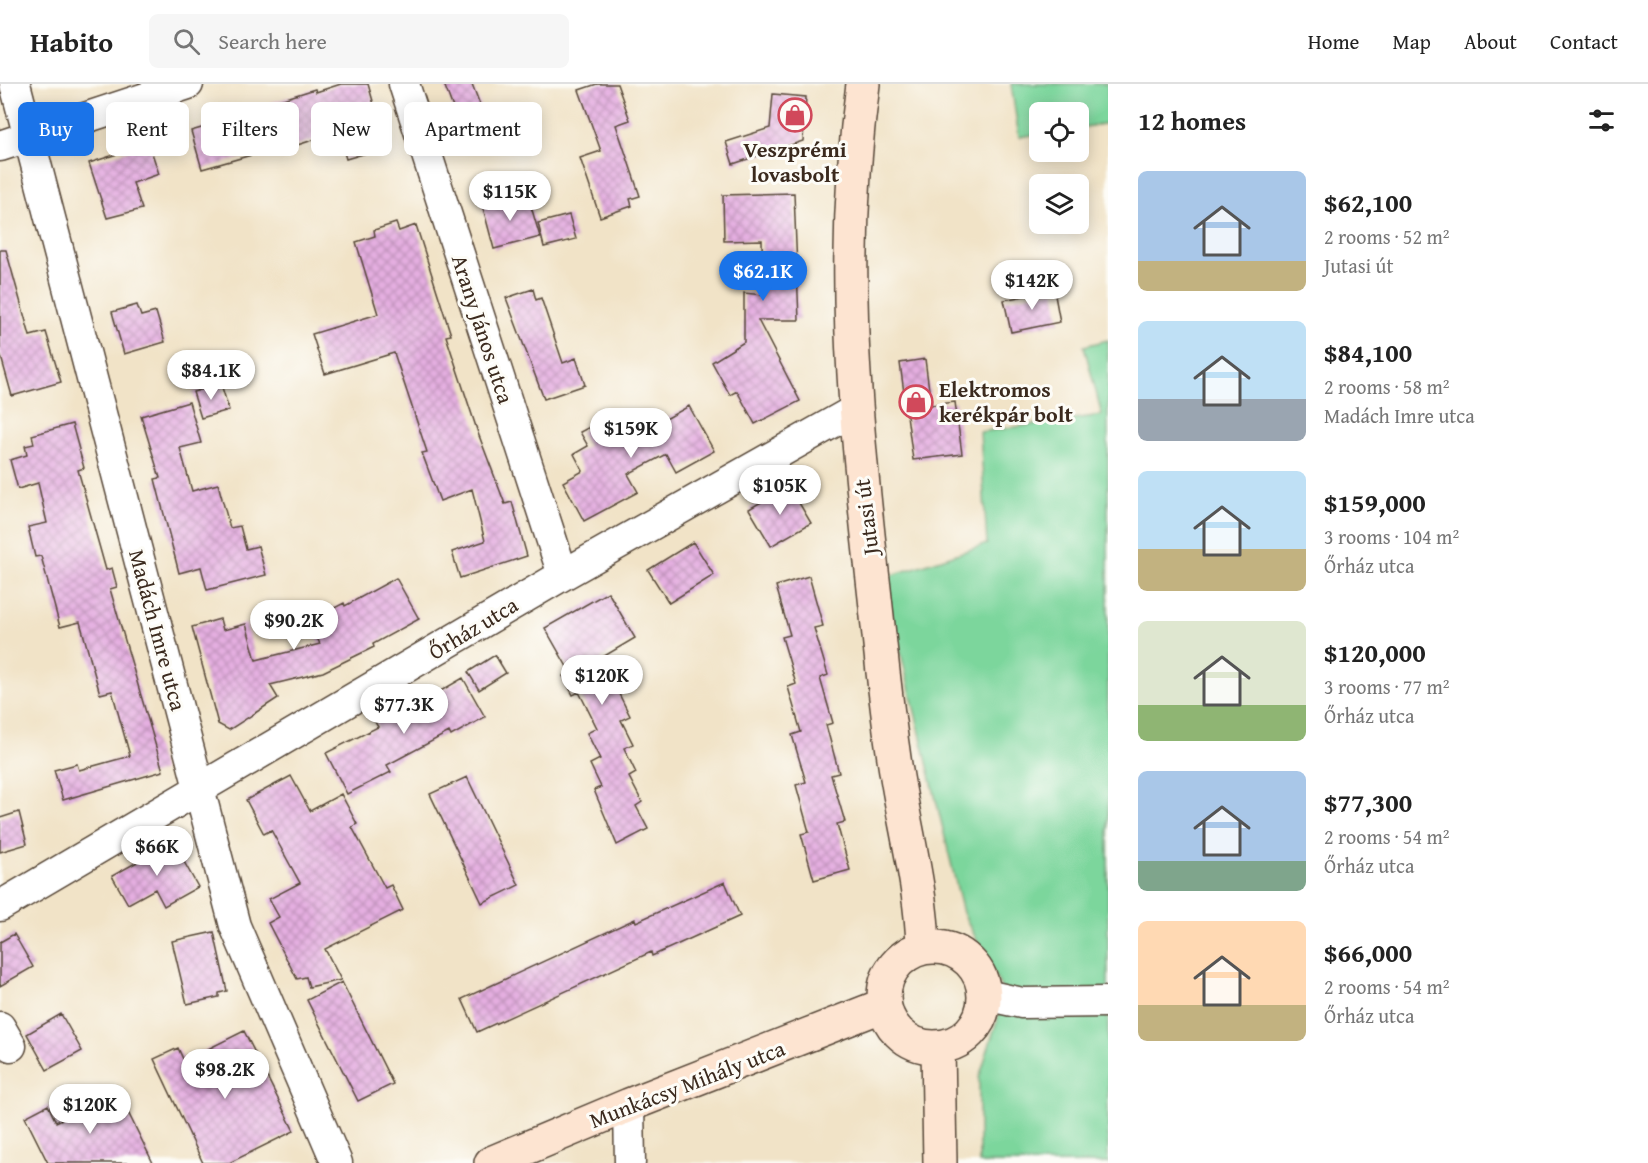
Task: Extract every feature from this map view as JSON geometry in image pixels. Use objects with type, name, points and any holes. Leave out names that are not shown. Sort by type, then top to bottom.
[{"type":"street","name":"Madách Imre utca","points":[[15,84],[20,102]]},
{"type":"street","points":[[94,115],[188,84]]},
{"type":"street","name":"Arany János utca","points":[[404,84],[563,575]]},
{"type":"street","name":"Jutasi út","points":[[863,84],[853,168],[849,234],[849,296],[855,410],[893,751],[923,948]]},
{"type":"street","points":[[0,146],[18,140]]},
{"type":"street","name":"Madách Imre utca","points":[[34,156],[235,926],[337,1163]]},
{"type":"street","name":"Őrház utca","points":[[0,906],[563,575],[855,410]]},
{"type":"street","points":[[923,948],[951,949],[964,957],[982,980],[985,995],[982,1014],[972,1031],[957,1043],[938,1048],[923,1047],[909,1042],[888,1020],[884,1005],[884,990],[888,975],[897,963],[923,948]]},
{"type":"street","points":[[985,995],[1022,1003],[1108,1002]]},
{"type":"street","name":"Munkácsy Mihály utca","points":[[490,1163],[629,1105],[884,1005]]},
{"type":"street","points":[[938,1048],[940,1163]]},
{"type":"street","points":[[629,1105],[630,1163]]},
{"type":"green space","points":[[1011,84],[1108,84],[1108,123],[1089,126],[1089,102],[1029,102],[1029,136],[1019,137]]},
{"type":"green space","points":[[1108,340],[1108,1163],[979,1163],[979,1078],[1005,995],[963,913],[883,578],[987,544],[980,432],[1102,415],[1084,346]]},
{"type":"building","points":[[341,84],[368,84],[373,102],[311,102],[311,141],[299,144],[299,102],[274,102],[315,89],[316,92]]},
{"type":"building","points":[[444,84],[472,84],[479,102],[451,102]]},
{"type":"building","points":[[597,84],[617,84],[630,120],[616,125],[640,196],[630,199],[632,206],[600,217],[580,158],[601,151],[579,90]]},
{"type":"building","points":[[773,94],[806,97],[803,141],[733,164],[726,142],[770,128]]},
{"type":"building","points":[[201,128],[201,156],[248,156],[202,169],[191,131]]},
{"type":"building","points":[[111,156],[153,156],[159,174],[133,183],[142,209],[107,218],[89,163]]},
{"type":"building","points":[[794,193],[799,320],[758,320],[800,401],[755,424],[737,391],[730,395],[712,362],[744,342],[744,293],[763,295],[762,240],[724,241],[723,195]]},
{"type":"building","points":[[514,195],[518,207],[530,203],[540,237],[494,249],[482,204]]},
{"type":"building","points":[[569,215],[576,239],[544,247],[538,223]]},
{"type":"building","points":[[396,223],[399,231],[416,225],[451,335],[446,336],[478,433],[505,504],[512,502],[527,556],[460,578],[452,552],[485,541],[472,489],[440,501],[422,453],[427,452],[394,353],[325,374],[312,334],[378,314],[356,242],[375,236],[374,230]]},
{"type":"building","points":[[0,250],[6,250],[30,336],[46,332],[61,382],[12,396],[0,353]]},
{"type":"building","points":[[533,289],[536,300],[541,298],[563,363],[576,358],[585,385],[544,399],[506,298]]},
{"type":"building","points":[[1054,290],[1060,322],[1011,332],[1004,300]]},
{"type":"building","points":[[137,305],[141,316],[156,312],[165,342],[124,354],[112,312]]},
{"type":"building","points":[[925,359],[931,405],[955,402],[962,454],[913,460],[900,363]]},
{"type":"building","points":[[221,384],[229,410],[201,418],[193,392]]},
{"type":"building","points":[[189,402],[201,443],[180,448],[192,491],[218,484],[230,528],[240,526],[246,549],[258,546],[266,575],[207,590],[201,567],[179,573],[155,479],[160,478],[141,416]]},
{"type":"building","points":[[689,406],[714,451],[676,472],[666,454],[628,474],[638,492],[584,521],[563,482],[583,471],[574,454],[588,446],[580,432],[607,418],[621,444]]},
{"type":"building","points":[[72,424],[84,468],[78,470],[106,570],[112,568],[117,587],[110,589],[163,771],[63,800],[54,770],[77,764],[79,770],[130,756],[112,691],[100,694],[80,622],[60,627],[41,556],[35,557],[28,527],[47,523],[38,483],[18,489],[10,460],[27,455],[25,446],[34,444],[32,435]]},
{"type":"building","points":[[789,486],[811,523],[771,546],[749,509]]},
{"type":"building","points":[[693,542],[714,575],[669,603],[648,570]]},
{"type":"building","points":[[809,576],[823,626],[814,628],[828,675],[820,678],[833,723],[826,725],[839,773],[831,775],[845,822],[837,824],[850,870],[814,880],[801,834],[809,832],[796,785],[806,782],[792,735],[801,732],[788,687],[796,684],[782,637],[790,635],[776,586]]},
{"type":"building","points":[[396,578],[419,619],[373,644],[374,647],[323,672],[270,685],[278,698],[229,730],[218,724],[192,627],[220,619],[223,630],[246,624],[256,660],[320,644],[309,621],[344,603],[345,606]]},
{"type":"building","points":[[608,592],[635,638],[601,658],[630,716],[621,720],[633,744],[624,748],[636,773],[629,777],[642,802],[636,806],[648,829],[617,845],[594,790],[601,787],[590,764],[600,759],[587,733],[597,728],[579,692],[573,695],[563,676],[570,672],[545,628]]},
{"type":"building","points":[[495,655],[506,673],[479,690],[468,672]]},
{"type":"building","points":[[463,678],[485,717],[451,736],[449,732],[387,765],[391,772],[347,794],[326,753],[378,727],[375,722],[411,703],[413,707]]},
{"type":"building","points":[[291,776],[310,811],[341,794],[357,824],[352,827],[385,888],[391,885],[403,910],[325,949],[341,980],[309,987],[306,977],[297,979],[268,923],[279,917],[269,899],[300,883],[271,830],[264,834],[246,800]]},
{"type":"building","points":[[467,777],[519,885],[482,903],[430,794]]},
{"type":"building","points":[[19,812],[27,844],[0,852],[0,818]]},
{"type":"building","points":[[173,842],[198,887],[164,906],[155,889],[128,904],[112,876]]},
{"type":"building","points":[[725,882],[740,916],[652,956],[651,952],[477,1032],[462,999],[635,919],[636,922]]},
{"type":"building","points":[[214,932],[227,991],[219,993],[219,997],[187,1004],[172,941]]},
{"type":"building","points":[[14,934],[33,967],[0,986],[0,942]]},
{"type":"building","points":[[342,982],[393,1084],[358,1101],[307,1000]]},
{"type":"building","points":[[61,1014],[82,1051],[47,1070],[27,1034]]},
{"type":"building","points":[[244,1031],[294,1131],[229,1163],[203,1163],[154,1059],[178,1048],[184,1061]]},
{"type":"building","points":[[118,1092],[153,1163],[48,1163],[25,1117],[48,1105],[56,1122]]},
{"type":"place","name":"Veszprémi lovasbolt","points":[[795,115]]},
{"type":"place","name":"Elektromos kerékpár bolt","points":[[916,402]]}]
